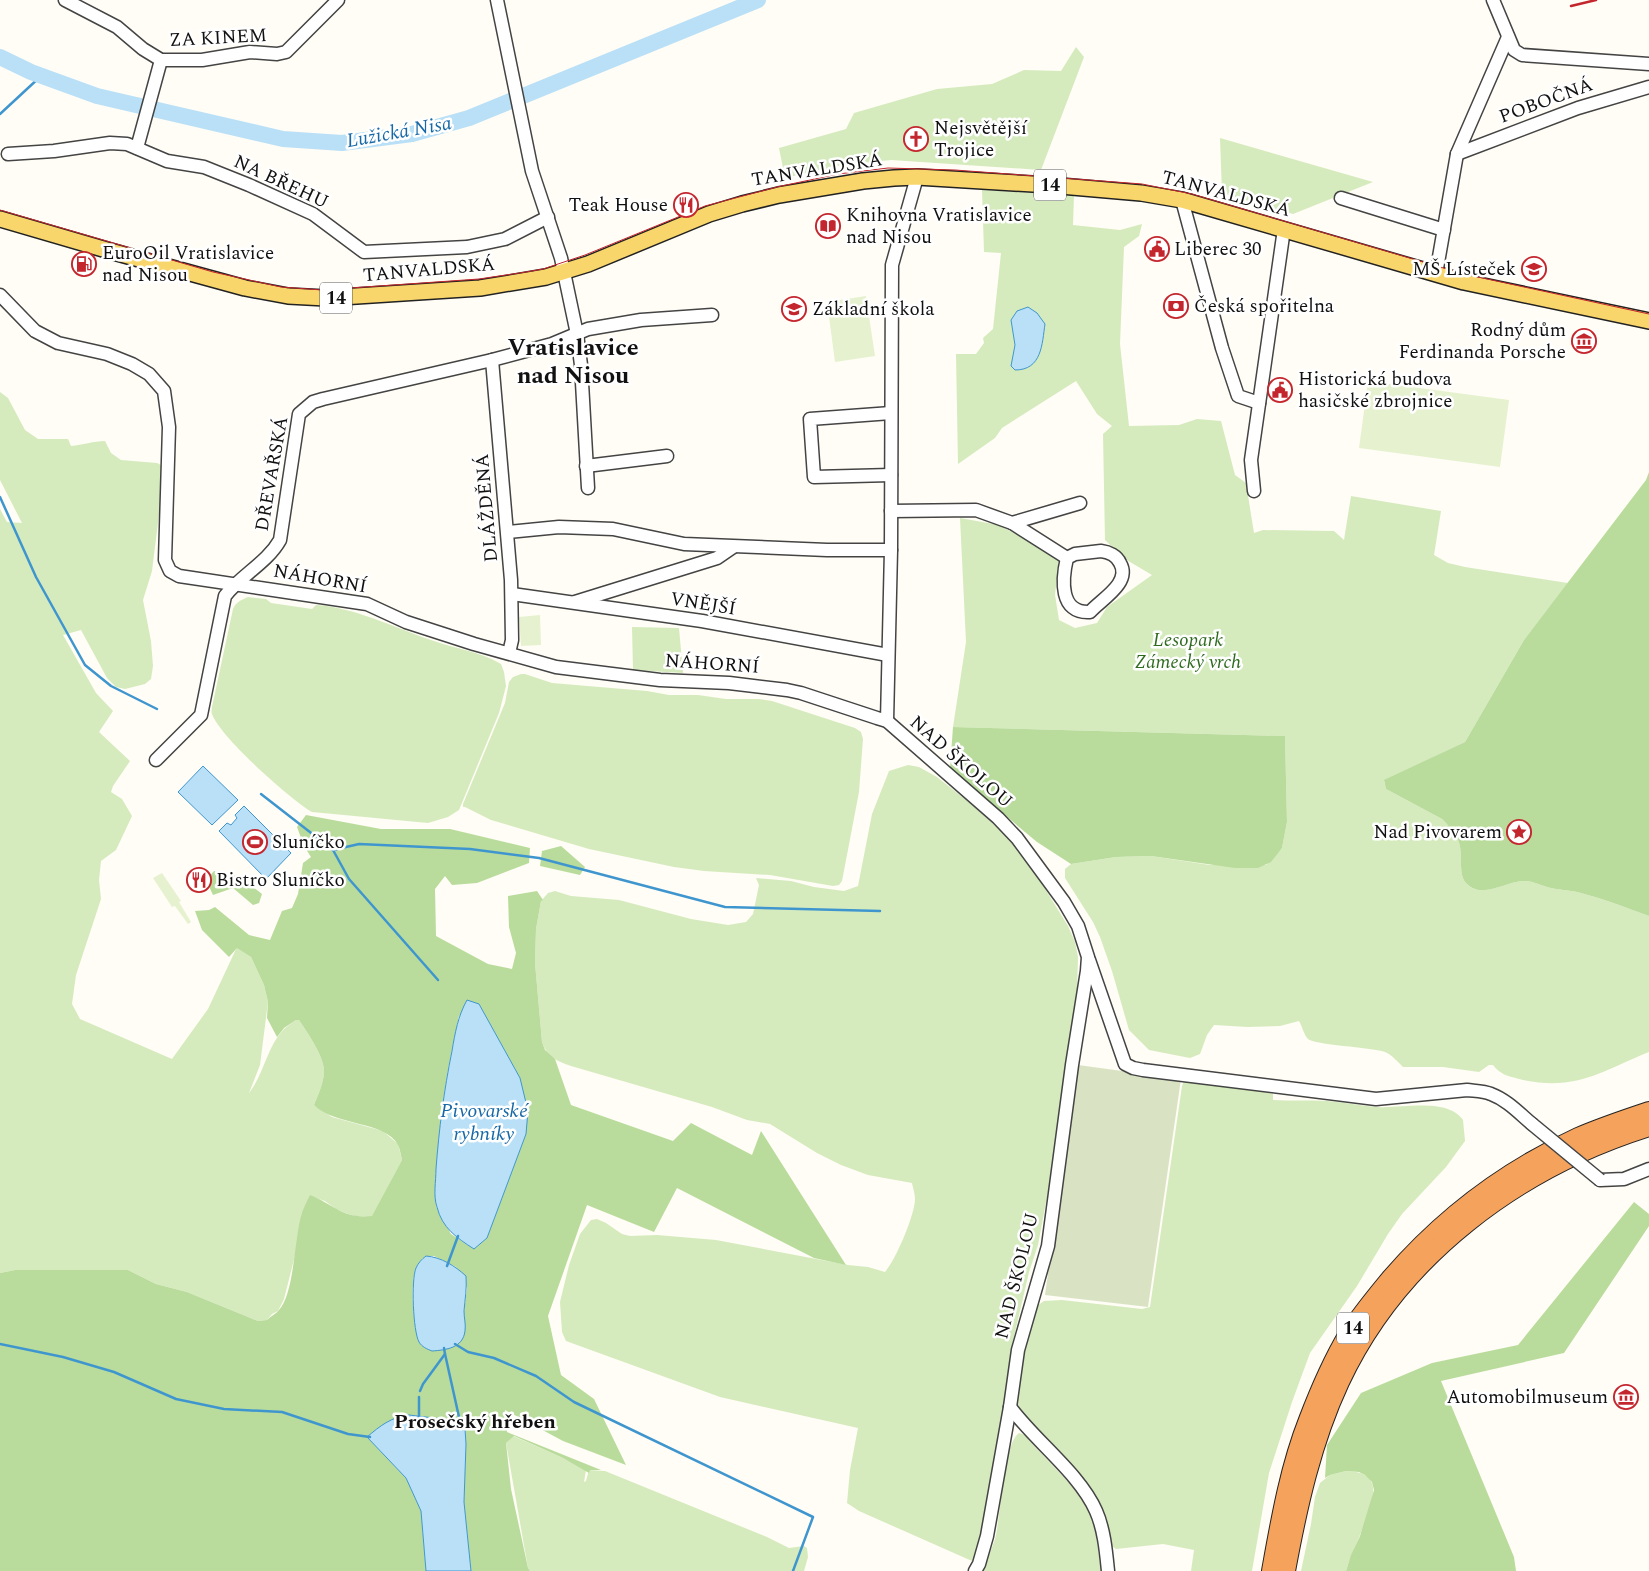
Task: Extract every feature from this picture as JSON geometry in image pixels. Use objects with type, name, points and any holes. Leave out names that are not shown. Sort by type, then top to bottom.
[{"type":"highway","name":"14","points":[[1271,1571],[1287,1490],[1307,1421],[1348,1335],[1385,1285],[1438,1227],[1462,1206],[1494,1184],[1546,1162],[1649,1111]]},
{"type":"highway","name":"14","points":[[1584,1142],[1649,1127]]},
{"type":"highway","name":"14","points":[[1286,1571],[1294,1526],[1309,1466],[1323,1424],[1341,1382],[1371,1327],[1418,1268],[1454,1234],[1491,1204],[1526,1181],[1546,1162]]},
{"type":"main road","name":"TANVALDSKÁ","points":[[0,219],[245,288],[300,298],[339,298],[480,288],[565,272],[709,214],[779,195],[863,181],[917,178],[1113,190],[1145,193],[1182,200],[1436,274],[1498,290],[1649,321]]},
{"type":"street","name":"ZA KINEM","points":[[64,0],[117,27],[143,49],[161,60],[202,60],[250,52],[277,54],[286,52],[338,0]]},
{"type":"street","points":[[497,0],[532,171],[565,272],[577,334],[581,365],[588,488]]},
{"type":"street","points":[[1492,0],[1514,50],[1522,55],[1649,64]]},
{"type":"street","points":[[1436,274],[1457,154],[1508,37]]},
{"type":"street","points":[[137,148],[161,60]]},
{"type":"street","name":"POBOČNÁ","points":[[1457,154],[1578,108],[1649,86]]},
{"type":"street","name":"NA BŘEHU","points":[[8,154],[54,151],[110,143],[127,144],[167,161],[204,167],[313,214],[364,252],[466,247],[505,239],[548,217]]},
{"type":"street","name":"NAD ŠKOLOU","points":[[917,178],[892,265],[892,476],[887,721],[998,818],[1036,862],[1078,926],[1125,1064],[1133,1068],[1183,1076],[1376,1099],[1468,1090],[1489,1093],[1506,1102],[1600,1180],[1624,1179],[1649,1169]]},
{"type":"street","points":[[1341,198],[1444,230]]},
{"type":"street","points":[[1182,200],[1222,348],[1238,396],[1259,404]]},
{"type":"street","points":[[1254,491],[1250,460],[1284,230]]},
{"type":"street","name":"NÁHORNÍ","points":[[0,295],[34,332],[58,342],[107,354],[132,364],[149,374],[164,392],[170,427],[165,560],[170,571],[179,576],[367,604],[406,622],[556,667],[660,680],[729,683],[801,692],[887,721]]},
{"type":"street","name":"DŘEVAŘSKÁ","points":[[156,760],[201,715],[225,596],[234,584],[273,553],[280,540],[299,414],[308,406],[322,399],[492,360],[552,344],[588,330],[641,320],[712,315]]},
{"type":"street","name":"DLÁŽDĚNÁ","points":[[492,360],[512,594],[512,640],[509,654]]},
{"type":"street","points":[[891,413],[810,420],[814,477],[892,476]]},
{"type":"street","points":[[586,466],[667,456]]},
{"type":"street","points":[[1012,523],[1080,503]]},
{"type":"street","points":[[891,511],[976,510],[1012,523],[1067,558]]},
{"type":"street","points":[[508,532],[559,527],[613,529],[684,544],[733,547],[891,550]]},
{"type":"street","points":[[570,604],[717,558],[733,547]]},
{"type":"street","points":[[1105,552],[1118,559],[1122,566],[1122,577],[1117,586],[1107,598],[1096,604],[1090,612],[1080,612],[1072,607],[1066,598],[1064,572],[1067,558],[1075,554],[1105,552]]},
{"type":"street","name":"VNĚJŠÍ","points":[[512,594],[570,604],[702,621],[888,655]]},
{"type":"street","name":"NAD ŠKOLOU","points":[[975,1571],[980,1564],[987,1536],[1018,1350],[1048,1246],[1072,1066],[1088,971],[1088,957]]},
{"type":"street","points":[[1010,1407],[1083,1488],[1096,1511],[1104,1537],[1108,1571]]},
{"type":"green space","points":[[1076,47],[1084,57],[1041,170],[891,160],[842,165],[785,178],[779,148],[846,129],[854,113],[937,89],[992,84],[1024,70],[1061,71]]},
{"type":"green space","points":[[1220,138],[1373,182],[1293,214],[1222,193]]},
{"type":"green space","name":"Lesopark Zámecký vrch","points":[[982,190],[1074,195],[1073,225],[1120,230],[1142,224],[1139,236],[1124,247],[1120,344],[1129,426],[1179,425],[1197,419],[1221,421],[1235,475],[1246,483],[1254,533],[1263,530],[1334,531],[1344,540],[1351,496],[1441,511],[1434,555],[1448,563],[1568,583],[1524,640],[1465,742],[1384,781],[1386,789],[1442,819],[1449,826],[1460,845],[1462,875],[1467,884],[1473,888],[1487,890],[1518,881],[1528,881],[1551,888],[1590,895],[1649,916],[1649,1052],[1589,1077],[1559,1083],[1542,1083],[1506,1075],[1493,1065],[1489,1065],[1479,1072],[1443,1067],[1403,1067],[1385,1052],[1312,1041],[1308,1039],[1299,1021],[1280,1026],[1214,1025],[1207,1035],[1200,1054],[1190,1058],[1149,1050],[1129,1030],[1100,937],[1093,922],[1065,878],[1065,869],[1071,864],[1116,857],[1151,856],[1210,865],[1266,865],[1282,848],[1287,822],[1285,736],[953,727],[966,642],[960,518],[999,525],[1059,557],[1055,595],[1059,620],[1075,628],[1097,623],[1107,607],[1152,575],[1125,559],[1105,540],[1103,434],[1112,426],[1097,414],[1076,381],[1002,428],[995,438],[958,464],[956,354],[976,354],[984,343],[983,338],[993,329],[1001,253],[984,252]]},
{"type":"green space","points":[[866,296],[875,356],[835,362],[827,302]]},
{"type":"green space","points":[[1368,381],[1509,400],[1500,467],[1359,448]]},
{"type":"green space","points":[[0,392],[8,398],[25,430],[38,439],[68,439],[71,446],[105,441],[111,453],[121,460],[157,463],[161,465],[164,474],[152,571],[143,600],[151,641],[153,666],[151,679],[145,684],[125,689],[116,687],[107,678],[81,630],[63,635],[96,693],[113,711],[99,732],[130,761],[111,792],[122,799],[132,816],[116,850],[101,861],[99,880],[101,899],[76,975],[72,1004],[80,1019],[172,1059],[208,1009],[237,947],[251,957],[264,985],[268,1002],[260,1065],[249,1093],[273,1044],[283,1030],[296,1020],[299,1020],[314,1044],[323,1065],[323,1080],[314,1105],[332,1117],[383,1131],[398,1144],[402,1160],[372,1217],[354,1216],[337,1210],[325,1201],[310,1196],[284,1299],[278,1311],[267,1320],[258,1321],[187,1292],[156,1284],[128,1270],[15,1270],[0,1273],[0,509],[7,522],[22,523],[0,480]]},
{"type":"green space","points":[[1649,472],[1649,916],[1590,895],[1551,888],[1528,881],[1518,881],[1488,890],[1473,888],[1467,884],[1462,875],[1460,845],[1451,829],[1442,819],[1386,789],[1384,780],[1465,742],[1524,640],[1646,480]]},
{"type":"green space","points":[[248,597],[266,599],[271,603],[312,609],[316,605],[345,610],[440,643],[476,653],[501,664],[506,686],[499,713],[459,810],[448,817],[428,823],[312,812],[241,752],[218,724],[212,713],[212,707],[233,609],[237,603]]},
{"type":"green space","points":[[540,615],[541,645],[521,646],[519,617]]},
{"type":"green space","points":[[632,627],[679,628],[683,673],[633,670]]},
{"type":"green space","points":[[521,674],[552,683],[647,691],[669,695],[698,695],[726,699],[772,701],[855,728],[861,732],[863,739],[859,792],[842,881],[839,885],[833,886],[770,875],[674,867],[589,849],[491,820],[463,807],[505,703],[509,682],[513,677]]},
{"type":"green space","points":[[953,727],[1285,736],[1287,822],[1282,848],[1271,862],[1258,868],[1235,868],[1151,856],[1116,857],[1071,864],[1037,842],[950,769]]},
{"type":"green space","points":[[908,765],[919,767],[937,777],[970,803],[1012,841],[1039,879],[1068,926],[1075,942],[1078,957],[1077,989],[1050,1181],[1038,1245],[1029,1272],[1013,1341],[992,1487],[977,1555],[972,1561],[859,1511],[847,1503],[850,1470],[858,1428],[720,1397],[566,1341],[562,1332],[560,1302],[569,1265],[580,1234],[591,1220],[597,1219],[622,1234],[630,1236],[657,1235],[716,1240],[848,1265],[868,1267],[885,1272],[894,1258],[912,1216],[915,1199],[912,1183],[868,1175],[841,1165],[817,1153],[770,1124],[747,1120],[712,1107],[571,1066],[557,1060],[550,1055],[542,1042],[535,963],[536,929],[541,901],[548,893],[555,891],[571,896],[619,900],[691,919],[728,925],[746,922],[753,914],[759,885],[756,878],[791,881],[814,887],[844,891],[858,886],[872,814],[889,771]]},
{"type":"green space","points":[[306,815],[381,829],[450,829],[530,848],[529,863],[477,883],[452,885],[445,876],[435,889],[436,936],[488,964],[512,969],[516,953],[509,927],[508,896],[537,891],[543,900],[541,901],[536,929],[535,963],[542,1042],[545,1050],[555,1059],[571,1105],[673,1141],[691,1123],[752,1155],[761,1131],[846,1265],[814,1258],[677,1188],[654,1232],[587,1205],[548,1316],[561,1375],[594,1399],[626,1465],[563,1441],[505,1410],[507,1432],[601,1470],[590,1470],[589,1473],[563,1458],[514,1436],[506,1443],[511,1489],[530,1571],[471,1571],[464,1502],[465,1429],[451,1420],[409,1415],[367,1437],[406,1478],[421,1511],[426,1571],[0,1571],[0,1273],[15,1270],[128,1270],[156,1284],[187,1292],[258,1321],[267,1320],[279,1310],[288,1291],[299,1223],[310,1195],[346,1213],[372,1216],[402,1160],[398,1145],[392,1137],[372,1127],[334,1117],[314,1105],[322,1084],[324,1071],[321,1058],[310,1037],[299,1020],[296,1020],[284,1028],[277,1037],[267,1018],[268,1002],[264,985],[251,957],[237,948],[229,957],[202,930],[195,911],[209,910],[215,907],[249,935],[270,940],[282,911],[292,908],[298,894],[303,863],[311,857],[304,846],[297,827]],"holes":[[[479,1004],[520,1078],[526,1134],[487,1238],[474,1249],[451,1234],[436,1206],[438,1146],[442,1107],[459,1016]],[[426,1256],[434,1256],[456,1267],[467,1288],[464,1312],[465,1331],[424,1347],[420,1341],[415,1321],[413,1285],[416,1268]]]},
{"type":"green space","points":[[561,846],[585,867],[580,875],[540,866],[542,851]]},
{"type":"green space","points":[[214,871],[228,873],[245,881],[262,894],[259,903],[253,905],[233,888],[213,895],[206,880]]},
{"type":"green space","points":[[162,873],[181,901],[179,902],[191,922],[188,924],[175,906],[172,907],[153,878]]},
{"type":"green space","points":[[1078,1065],[1181,1079],[1148,1307],[1045,1295]]},
{"type":"green space","points":[[1184,1081],[1227,1084],[1273,1094],[1273,1100],[1327,1101],[1377,1107],[1435,1106],[1456,1113],[1463,1120],[1465,1141],[1446,1167],[1402,1214],[1357,1286],[1310,1353],[1269,1473],[1252,1571],[1191,1571],[1194,1550],[1163,1544],[1116,1549],[1110,1545],[1101,1507],[1086,1481],[1019,1409],[1017,1398],[1021,1359],[1034,1308],[1044,1301],[1062,1300],[1142,1309],[1150,1307]]},
{"type":"green space","points":[[1634,1202],[1649,1214],[1649,1226],[1564,1353],[1441,1381],[1514,1557],[1516,1571],[1346,1571],[1360,1536],[1374,1490],[1372,1482],[1359,1472],[1346,1471],[1325,1478],[1327,1445],[1361,1393],[1432,1363],[1518,1345]]},
{"type":"green space","points":[[1019,1433],[1025,1435],[1068,1481],[1083,1501],[1093,1524],[1101,1571],[981,1571],[995,1539],[1009,1451]]},
{"type":"green space","points":[[513,1436],[586,1470],[584,1482],[589,1470],[605,1471],[767,1537],[789,1548],[804,1546],[807,1548],[808,1557],[804,1571],[530,1571],[506,1443]]},
{"type":"green space","points":[[1346,1471],[1361,1473],[1370,1479],[1373,1491],[1372,1502],[1346,1571],[1301,1571],[1315,1497],[1320,1483],[1330,1475]]},
{"type":"water","points":[[1028,307],[1037,313],[1045,324],[1041,347],[1036,361],[1031,366],[1015,370],[1011,366],[1015,345],[1011,320],[1017,311]]},
{"type":"water","name":"Sluníčko","points":[[203,766],[238,800],[212,825],[178,792]]},
{"type":"water","name":"Sluníčko","points":[[244,806],[291,853],[266,879],[219,831],[227,823],[231,825],[237,818],[235,815]]},
{"type":"water","name":"Pivovarské rybníky","points":[[467,1000],[479,1004],[520,1078],[528,1111],[526,1134],[487,1238],[474,1249],[446,1227],[439,1214],[435,1193],[442,1110],[454,1038],[461,1012]]},
{"type":"water","points":[[426,1256],[448,1263],[466,1276],[464,1337],[457,1345],[443,1350],[432,1351],[423,1347],[419,1342],[415,1327],[414,1274],[418,1264]]},
{"type":"water","points":[[409,1415],[451,1420],[462,1425],[465,1429],[464,1502],[471,1571],[426,1571],[421,1511],[406,1478],[367,1437],[391,1420]]},
{"type":"waterway","name":"Lužická Nisa","points":[[0,57],[31,72],[97,96],[283,139],[342,143],[412,134],[469,118],[758,0]]},
{"type":"waterway","points":[[0,114],[41,76]]},
{"type":"waterway","points":[[0,497],[36,577],[85,665],[111,686],[157,709]]},
{"type":"waterway","points":[[261,794],[333,850],[349,879],[438,980]]},
{"type":"waterway","points":[[333,850],[359,844],[470,849],[539,858],[725,907],[880,911]]},
{"type":"waterway","points":[[447,1266],[458,1236]]},
{"type":"waterway","points":[[0,1344],[63,1357],[114,1372],[176,1399],[224,1409],[282,1412],[348,1434],[370,1437]]},
{"type":"waterway","points":[[455,1344],[468,1352],[494,1358],[536,1376],[574,1402],[813,1517],[793,1571]]},
{"type":"waterway","points":[[420,1391],[445,1354],[444,1348]]},
{"type":"waterway","points":[[445,1354],[461,1426]]},
{"type":"waterway","points":[[419,1397],[419,1418]]},
{"type":"tram line","points":[[0,210],[213,272],[281,287],[322,290],[479,279],[543,269],[585,255],[705,206],[777,187],[838,174],[888,168],[955,170],[1142,184],[1192,194],[1464,274],[1649,314]]},
{"type":"railway","points":[[1571,6],[1596,0]]},
{"type":"place","name":"Nejsvětější Trojice","points":[[916,139]]},
{"type":"place","name":"Teak House","points":[[686,205]]},
{"type":"place","name":"Knihovna Vratislavice nad Nisou","points":[[828,226]]},
{"type":"place","name":"Liberec 30","points":[[1157,249]]},
{"type":"place","name":"EuroOil Vratislavice nad Nisou","points":[[84,264]]},
{"type":"place","name":"MŠ Lísteček","points":[[1534,269]]},
{"type":"place","name":"Česká spořitelna","points":[[1176,306]]},
{"type":"place","name":"Základní škola","points":[[794,309]]},
{"type":"place","name":"Rodný dům Ferdinanda Porsche","points":[[1584,341]]},
{"type":"place","name":"Historická budova hasičské zbrojnice","points":[[1280,390]]},
{"type":"place","name":"Nad Pivovarem","points":[[1519,832]]},
{"type":"place","name":"Sluníčko","points":[[255,842]]},
{"type":"place","name":"Bistro Sluníčko","points":[[199,880]]},
{"type":"place","name":"Automobilmuseum","points":[[1626,1397]]},
{"type":"district","name":"Vratislavice nad Nisou","points":[[573,362]]},
{"type":"district","name":"Prosečský hřeben","points":[[475,1422]]}]
